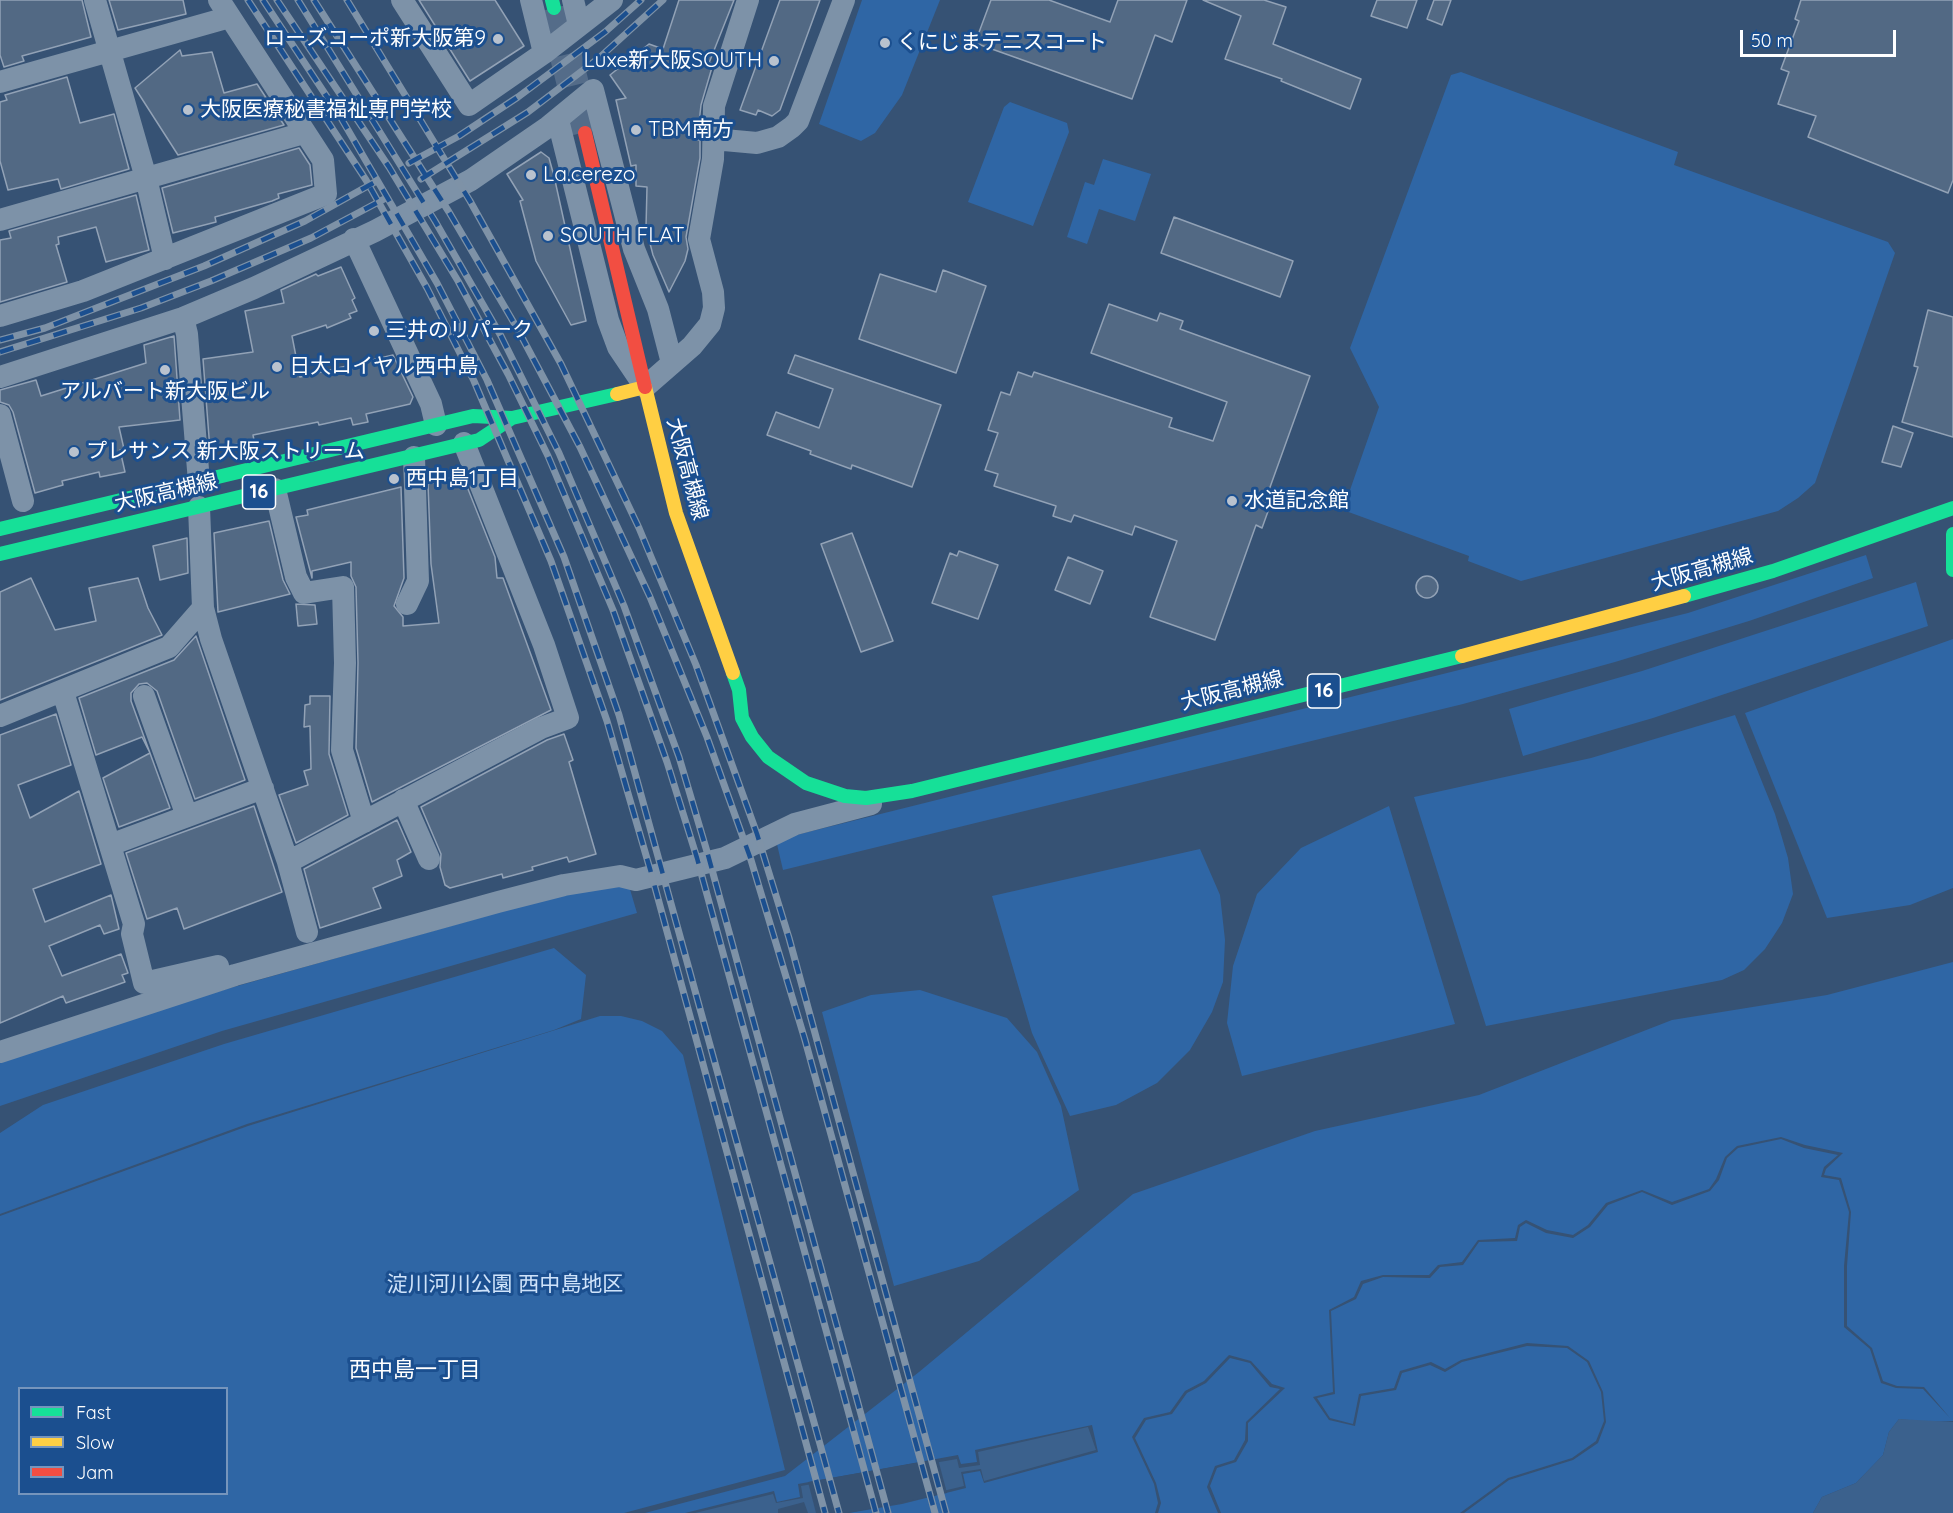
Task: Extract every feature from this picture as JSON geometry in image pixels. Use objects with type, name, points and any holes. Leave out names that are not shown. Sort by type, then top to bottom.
[{"type":"main road","points":[[585,133],[645,387]]},
{"type":"main road","name":"大阪高槻線","points":[[0,529],[473,416],[512,418],[645,387],[676,513],[739,690],[742,718],[752,737],[768,757],[789,774],[815,787],[845,796],[866,798],[912,791],[1565,630],[1773,571],[1953,508]]},
{"type":"main road","name":"大阪高槻線","points":[[0,555],[479,440],[512,418]]},
{"type":"main road","points":[[1953,534],[1953,570]]},
{"type":"main road","name":"大阪高槻線","points":[[739,690],[757,710]]},
{"type":"street","points":[[95,0],[146,178],[165,258]]},
{"type":"street","points":[[402,0],[469,105],[544,53],[612,0]]},
{"type":"street","points":[[531,0],[544,53]]},
{"type":"street","points":[[558,120],[608,320],[618,347],[645,387],[692,346],[710,324],[714,308],[699,239],[713,159],[714,106],[748,0]]},
{"type":"street","points":[[713,139],[757,143],[778,137],[798,121],[844,0]]},
{"type":"street","points":[[560,3],[579,25]]},
{"type":"street","points":[[0,82],[109,51],[224,8],[323,160],[326,194],[83,291],[0,316]]},
{"type":"street","points":[[0,377],[183,318],[254,288],[375,231],[471,180],[558,120],[593,90],[634,249],[658,309],[672,363]]},
{"type":"street","points":[[0,220],[304,133]]},
{"type":"street","points":[[354,239],[431,404],[436,425]]},
{"type":"street","points":[[183,318],[187,334],[199,482]]},
{"type":"street","points":[[0,415],[23,501]]},
{"type":"street","points":[[288,862],[541,728],[568,718],[544,645],[464,443]]},
{"type":"street","points":[[407,604],[418,582],[414,457]]},
{"type":"street","points":[[275,489],[296,577],[304,593],[343,587],[345,663],[342,750],[364,822]]},
{"type":"street","points":[[199,507],[203,608],[211,639],[288,862],[307,932]]},
{"type":"street","points":[[0,716],[169,647],[181,636],[203,608]]},
{"type":"street","points":[[63,692],[134,924],[132,934],[144,983],[228,964],[234,975]]},
{"type":"street","points":[[144,696],[187,816]]},
{"type":"street","points":[[110,845],[263,788]]},
{"type":"street","points":[[0,1052],[234,975],[564,885],[620,876],[636,880],[725,858],[795,824],[855,809],[912,791]]},
{"type":"street","points":[[403,800],[429,860]]},
{"type":"street","points":[[0,1036],[34,1031],[47,1036]]},
{"type":"green space","name":"くにじまテニスコート","points":[[862,0],[940,0],[902,95],[875,133],[861,141],[819,124]]},
{"type":"green space","points":[[1461,72],[1678,152],[1674,165],[1888,242],[1895,253],[1815,483],[1798,498],[1778,511],[1521,581],[1468,561],[1469,556],[1343,510],[1379,407],[1350,348],[1451,75]]},
{"type":"green space","points":[[1010,102],[1067,123],[1069,132],[1033,226],[968,202],[1004,107]]},
{"type":"green space","points":[[1103,159],[1151,174],[1135,221],[1099,209],[1087,244],[1067,237],[1085,182],[1094,185]]},
{"type":"green space","points":[[1866,555],[1873,578],[1749,621],[1615,662],[1463,704],[783,870],[776,840],[1688,613]]},
{"type":"green space","points":[[1916,582],[1928,626],[1653,718],[1523,756],[1509,709],[1642,671]]},
{"type":"green space","points":[[1953,639],[1953,888],[1910,905],[1827,918],[1745,713]]},
{"type":"green space","points":[[1735,715],[1775,814],[1788,858],[1793,894],[1782,923],[1765,949],[1744,970],[1722,980],[1486,1026],[1414,797],[1591,758]]},
{"type":"green space","points":[[1389,806],[1455,1024],[1242,1076],[1227,1023],[1233,966],[1257,894],[1301,848]]},
{"type":"green space","points":[[1200,849],[1220,895],[1225,940],[1223,982],[1212,1012],[1190,1050],[1157,1083],[1116,1105],[1070,1116],[1032,1033],[992,896]]},
{"type":"green space","points":[[629,886],[637,913],[222,1031],[0,1106],[0,1060],[131,1016],[574,891]]},
{"type":"green space","points":[[554,948],[586,975],[581,1019],[554,1030],[247,1124],[0,1214],[0,1133],[43,1105],[224,1044]]},
{"type":"green space","points":[[1953,962],[1953,1421],[1928,1422],[1899,1419],[1889,1432],[1883,1455],[1856,1483],[1822,1497],[1813,1513],[1464,1513],[1509,1480],[1573,1460],[1598,1443],[1606,1422],[1603,1392],[1589,1361],[1568,1346],[1527,1343],[1461,1360],[1445,1369],[1431,1362],[1400,1371],[1394,1388],[1359,1394],[1353,1424],[1330,1418],[1317,1398],[1335,1394],[1331,1311],[1356,1299],[1363,1284],[1383,1277],[1430,1278],[1440,1267],[1463,1265],[1479,1242],[1517,1241],[1520,1227],[1526,1223],[1546,1233],[1573,1238],[1590,1227],[1608,1205],[1642,1192],[1672,1205],[1710,1191],[1719,1180],[1727,1158],[1738,1148],[1781,1139],[1804,1148],[1838,1155],[1824,1167],[1821,1177],[1839,1180],[1849,1212],[1844,1266],[1844,1327],[1870,1349],[1881,1383],[1896,1388],[1923,1389],[1950,1418],[1924,1387],[1897,1386],[1883,1381],[1872,1348],[1847,1326],[1847,1266],[1851,1212],[1841,1178],[1824,1175],[1826,1169],[1843,1153],[1781,1137],[1737,1146],[1725,1157],[1709,1189],[1672,1202],[1642,1190],[1606,1203],[1588,1225],[1573,1235],[1547,1230],[1526,1220],[1518,1225],[1515,1238],[1478,1240],[1462,1262],[1438,1265],[1429,1275],[1383,1275],[1361,1281],[1354,1297],[1329,1310],[1333,1392],[1313,1397],[1329,1420],[1355,1426],[1361,1396],[1396,1390],[1402,1373],[1430,1365],[1445,1372],[1462,1362],[1527,1346],[1567,1348],[1587,1362],[1601,1392],[1604,1421],[1596,1441],[1572,1458],[1508,1478],[1460,1513],[1221,1513],[1210,1486],[1217,1468],[1236,1462],[1248,1441],[1248,1423],[1285,1388],[1272,1384],[1251,1361],[1229,1355],[1204,1381],[1185,1391],[1170,1412],[1144,1418],[1132,1437],[1154,1484],[1158,1503],[1155,1513],[849,1513],[902,1504],[966,1488],[963,1474],[980,1471],[984,1483],[1098,1452],[1092,1425],[975,1450],[977,1462],[961,1464],[958,1455],[798,1484],[800,1497],[777,1502],[774,1491],[685,1513],[645,1513],[785,1476],[919,1372],[1133,1194],[1315,1131],[1479,1095],[1672,1020],[1827,995]]},
{"type":"green space","points":[[920,990],[1007,1018],[1037,1052],[1061,1106],[1079,1190],[979,1261],[894,1286],[822,1012],[871,995]]},
{"type":"green space","name":"淀川河川公園 西中島地区","points":[[600,1016],[621,1016],[642,1021],[662,1031],[683,1055],[785,1470],[624,1513],[0,1513],[0,1216],[248,1126]]},
{"type":"green space","points":[[1230,1358],[1250,1363],[1270,1387],[1280,1389],[1246,1422],[1245,1440],[1234,1460],[1215,1466],[1207,1487],[1218,1513],[1158,1513],[1161,1503],[1156,1483],[1135,1438],[1146,1420],[1172,1414],[1187,1393],[1206,1383]]},
{"type":"shaded area","points":[[1899,1419],[1953,1422],[1953,1513],[1813,1513],[1822,1497],[1856,1483],[1883,1455],[1889,1432]]},
{"type":"shaded area","points":[[1088,1427],[1096,1450],[984,1481],[981,1469],[961,1472],[964,1486],[901,1501],[830,1513],[808,1513],[804,1502],[778,1509],[778,1513],[695,1513],[773,1494],[776,1503],[803,1498],[801,1486],[957,1459],[959,1468],[980,1465],[978,1452]]},
{"type":"pier","points":[[938,1459],[947,1493],[848,1513],[816,1513],[808,1482]]},
{"type":"building","points":[[0,0],[82,0],[91,37],[22,56],[24,61],[4,67],[0,55]]},
{"type":"building","points":[[109,0],[183,0],[186,14],[118,30]]},
{"type":"building","name":"ローズコーポ新大阪第9","points":[[419,0],[495,0],[524,46],[470,81]]},
{"type":"building","points":[[679,0],[734,0],[709,63],[713,64],[701,105],[697,140],[700,140],[700,158],[686,237],[688,249],[685,261],[669,292],[653,255],[646,228],[647,187],[636,186],[636,165],[631,166],[616,100],[626,98],[610,75],[649,44],[663,49]]},
{"type":"building","name":"Luxe新大阪SOUTH","points":[[780,0],[820,0],[780,110],[772,116],[758,110],[756,115],[740,110]]},
{"type":"building","points":[[991,0],[1049,0],[1110,22],[1118,0],[1187,0],[1172,42],[1155,35],[1132,99],[975,43]]},
{"type":"building","points":[[1203,0],[1264,0],[1286,7],[1273,44],[1361,79],[1350,109],[1281,81],[1282,79],[1225,59],[1241,16]]},
{"type":"building","points":[[1377,0],[1417,0],[1407,28],[1371,16]]},
{"type":"building","points":[[1434,0],[1451,0],[1442,25],[1427,19]]},
{"type":"building","points":[[1801,0],[1953,0],[1953,180],[1948,193],[1808,137],[1816,116],[1778,104],[1789,72],[1781,69],[1799,21],[1795,19]]},
{"type":"building","name":"大阪医療秘書福祉専門学校","points":[[180,50],[182,56],[212,52],[224,93],[257,84],[284,125],[178,155],[135,88]]},
{"type":"building","points":[[67,77],[80,123],[114,114],[129,169],[61,189],[58,179],[8,190],[0,161],[0,102],[7,100],[5,95]]},
{"type":"building","points":[[299,148],[310,165],[312,185],[278,194],[279,198],[272,201],[215,217],[216,222],[173,233],[162,188]]},
{"type":"building","name":"SOUTH FLAT","points":[[541,152],[549,158],[554,176],[586,321],[571,325],[536,261],[520,201],[523,200],[507,174]]},
{"type":"building","points":[[136,195],[149,250],[106,262],[96,227],[58,237],[59,244],[56,245],[67,282],[0,302],[0,240],[11,238],[9,231]]},
{"type":"building","points":[[1174,217],[1293,261],[1280,297],[1161,253]]},
{"type":"building","points":[[341,267],[355,298],[352,300],[357,311],[349,314],[351,318],[327,328],[326,325],[292,336],[300,377],[393,355],[413,397],[410,404],[366,414],[368,422],[353,425],[351,418],[319,425],[318,422],[253,435],[254,440],[210,450],[203,359],[253,352],[245,311],[284,303],[281,290],[316,274],[318,276]]},
{"type":"building","points":[[943,270],[986,286],[956,373],[859,339],[880,274],[936,292]]},
{"type":"building","points":[[1109,304],[1157,321],[1160,313],[1183,321],[1180,329],[1310,376],[1269,490],[1275,492],[1262,528],[1256,525],[1215,640],[1150,617],[1177,541],[1135,526],[1132,535],[1074,515],[1071,522],[1053,516],[1056,506],[994,486],[998,474],[985,470],[998,433],[988,430],[1001,392],[1010,395],[1018,372],[1032,377],[1034,372],[1172,418],[1169,427],[1213,441],[1227,402],[1091,353]]},
{"type":"building","points":[[1928,310],[1953,317],[1953,437],[1902,422],[1918,367],[1914,366]]},
{"type":"building","points":[[174,336],[180,420],[119,427],[124,449],[120,450],[125,472],[100,477],[99,472],[62,481],[63,485],[35,493],[13,412],[9,405],[0,402],[0,390],[36,380],[41,396],[146,363],[144,345]]},
{"type":"building","points":[[795,355],[941,405],[912,487],[852,465],[851,469],[767,435],[776,412],[819,428],[833,389],[788,373]]},
{"type":"building","points":[[1893,426],[1913,433],[1901,467],[1882,462]]},
{"type":"building","points":[[462,474],[495,557],[497,578],[503,578],[551,710],[372,802],[356,748],[358,663],[356,587],[351,576],[351,562],[312,571],[312,578],[296,517],[308,515],[307,510],[401,487],[404,578],[394,606],[403,617],[403,626],[439,623],[431,564],[428,484]]},
{"type":"building","points":[[269,521],[283,580],[290,594],[218,612],[214,533]]},
{"type":"building","points":[[852,533],[893,641],[861,652],[821,544]]},
{"type":"building","points":[[187,538],[188,573],[160,580],[153,546]]},
{"type":"building","points":[[959,551],[998,565],[978,619],[932,603],[950,553],[957,556]]},
{"type":"building","points":[[1068,557],[1103,571],[1090,604],[1055,590]]},
{"type":"building","points":[[1427,576],[1435,579],[1438,587],[1435,595],[1427,598],[1419,595],[1416,587],[1419,579]]},
{"type":"building","points":[[31,578],[55,630],[96,621],[89,588],[138,578],[148,608],[162,635],[0,700],[0,592]]},
{"type":"building","points":[[296,604],[315,605],[317,624],[298,626]]},
{"type":"building","points":[[196,636],[245,780],[195,799],[157,691],[147,683],[139,684],[131,693],[131,701],[150,753],[142,737],[96,755],[79,698],[174,660]]},
{"type":"building","points":[[310,696],[330,696],[329,754],[348,815],[296,843],[279,795],[308,785],[304,771],[311,769],[310,726],[304,727],[305,705],[310,704]]},
{"type":"building","points":[[56,714],[71,765],[18,785],[30,818],[79,791],[101,864],[33,889],[45,922],[111,895],[119,929],[104,934],[100,925],[49,946],[62,976],[121,954],[128,973],[122,975],[125,982],[66,1003],[63,996],[0,1023],[0,735]]},
{"type":"building","points":[[564,734],[573,760],[569,762],[596,854],[569,862],[567,857],[503,878],[502,874],[450,888],[445,885],[440,867],[441,854],[421,807],[547,740]]},
{"type":"building","points":[[150,753],[170,808],[119,827],[103,778]]},
{"type":"building","points":[[254,806],[282,892],[184,929],[177,908],[147,919],[126,853]]},
{"type":"building","points":[[397,820],[411,852],[397,860],[402,876],[373,888],[381,908],[320,928],[304,869]]},
{"type":"tunnel","points":[[554,8],[585,133]]},
{"type":"railway","points":[[248,0],[366,180],[427,288],[474,381],[551,561],[607,721],[650,869],[825,1513]]},
{"type":"railway","points":[[263,0],[341,118],[437,283],[487,380],[564,557],[619,715],[839,1513]]},
{"type":"railway","points":[[277,0],[389,167],[458,281],[508,374],[548,456],[613,610],[667,762],[697,858],[876,1513]]},
{"type":"railway","points":[[298,0],[435,221],[501,336],[559,453],[624,606],[679,757],[708,855],[888,1513]]},
{"type":"railway","points":[[314,0],[449,212],[517,328],[580,447],[650,597],[707,737],[751,860],[805,1040],[935,1513]]},
{"type":"railway","points":[[347,0],[470,201],[561,364],[639,528],[696,665],[757,834],[789,938],[946,1513]]},
{"type":"railway","points":[[409,163],[459,136],[518,97],[605,32],[641,0]]},
{"type":"railway","points":[[421,179],[528,112],[599,58],[663,0]]},
{"type":"railway","points":[[0,340],[45,328],[204,266],[305,221],[375,182]]},
{"type":"railway","points":[[0,352],[141,308],[211,281],[311,238],[386,198]]},
{"type":"traffic: fast","points":[[552,0],[554,8]]},
{"type":"traffic: fast","points":[[0,529],[473,416],[512,418],[617,394]]},
{"type":"traffic: fast","points":[[0,554],[479,440],[512,418]]},
{"type":"traffic: fast","points":[[1684,596],[1773,571],[1953,508]]},
{"type":"traffic: fast","points":[[1953,534],[1953,570]]},
{"type":"traffic: fast","points":[[733,673],[739,690],[742,718],[752,737],[768,757],[806,783],[845,796],[866,798],[912,791],[1462,656]]},
{"type":"traffic: slow","points":[[617,394],[645,387],[676,513],[733,673]]},
{"type":"traffic: slow","points":[[1462,656],[1684,596]]},
{"type":"traffic: jam","points":[[585,133],[645,387]]},
{"type":"place","name":"ローズコーポ新大阪第9","points":[[498,39]]},
{"type":"place","name":"くにじまテニスコート","points":[[885,43]]},
{"type":"place","name":"Luxe新大阪SOUTH","points":[[774,61]]},
{"type":"place","name":"大阪医療秘書福祉専門学校","points":[[188,110]]},
{"type":"place","name":"TBM南方","points":[[636,130]]},
{"type":"place","name":"La.cerezo","points":[[531,175]]},
{"type":"place","name":"SOUTH FLAT","points":[[548,236]]},
{"type":"place","name":"三井のリパーク","points":[[374,331]]},
{"type":"place","name":"日大ロイヤル西中島","points":[[277,367]]},
{"type":"place","name":"アルバート新大阪ビル","points":[[165,370]]},
{"type":"place","name":"プレサンス 新大阪ストリーム","points":[[74,452]]},
{"type":"place","name":"西中島1丁目","points":[[394,479]]},
{"type":"place","name":"水道記念館","points":[[1232,501]]},
{"type":"district","name":"西中島一丁目","points":[[415,1370]]}]
